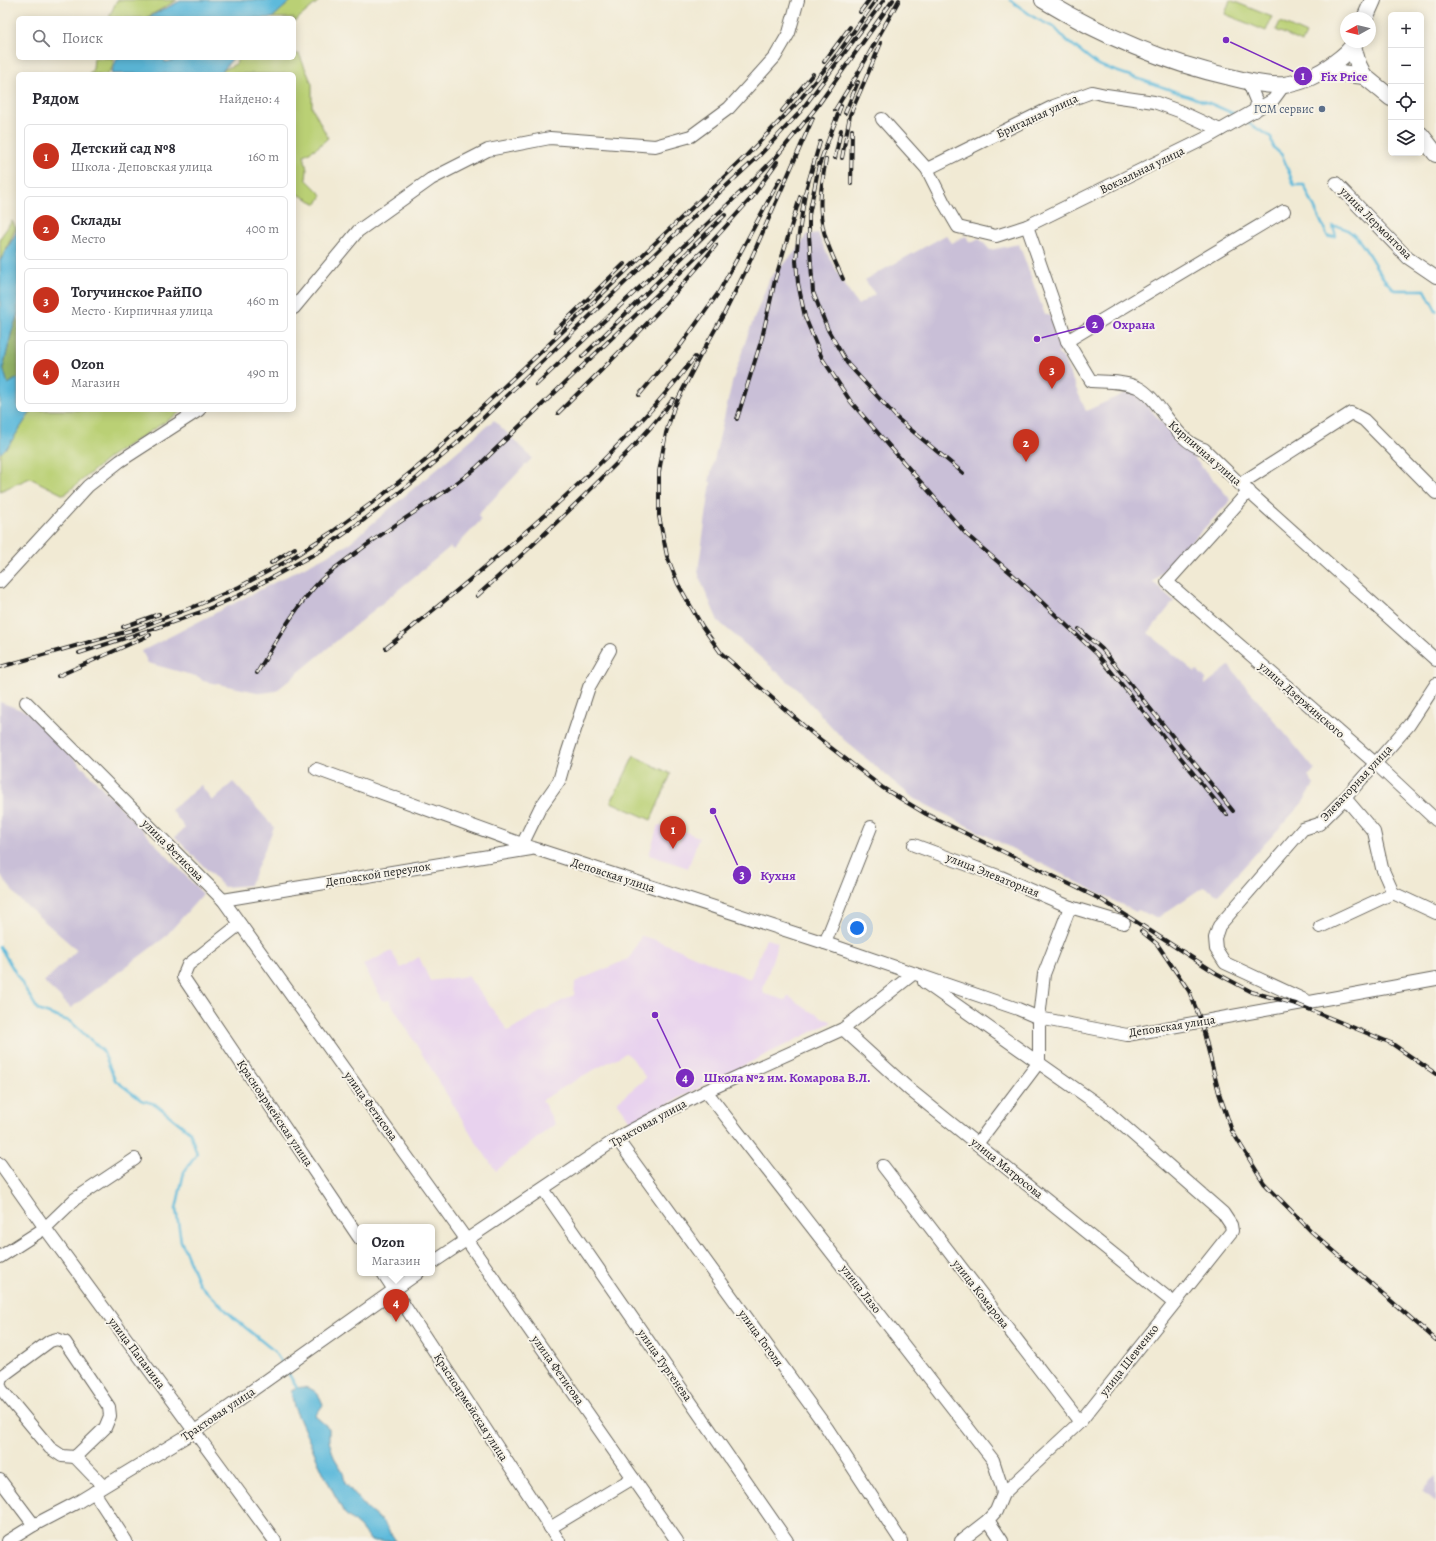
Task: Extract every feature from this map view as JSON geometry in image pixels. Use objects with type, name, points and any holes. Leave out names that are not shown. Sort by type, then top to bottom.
[{"type":"main road","points":[[1043,0],[1077,20],[1122,41],[1172,61],[1210,73],[1248,81],[1284,85],[1307,78],[1324,71],[1350,48]]},
{"type":"main road","points":[[1368,12],[1373,0]]},
{"type":"main road","points":[[1355,48],[1358,64],[1364,76],[1388,96]]},
{"type":"main road","points":[[1324,71],[1364,76]]},
{"type":"main road","points":[[1424,139],[1436,154]]},
{"type":"street","points":[[296,306],[358,231],[431,179],[488,150],[550,138],[656,146],[692,136],[729,108],[775,57],[789,32],[798,0]]},
{"type":"street","points":[[1248,81],[1257,104],[1255,111]]},
{"type":"street","name":"Вокзальная улица","points":[[882,119],[927,169],[944,204],[958,227],[996,236],[1027,226],[1220,130],[1273,100],[1284,85]]},
{"type":"street","name":"Бригадная улица","points":[[927,169],[1054,106],[1092,92],[1154,102],[1179,111],[1220,130]]},
{"type":"street","name":"улица Лермонтова","points":[[1336,182],[1408,258],[1436,276]]},
{"type":"street","points":[[1067,341],[1284,211]]},
{"type":"street","name":"Кирпичная улица","points":[[1027,226],[1067,341],[1091,381],[1122,382],[1138,388],[1147,395],[1178,430],[1198,447],[1204,448],[1244,487],[1436,660]]},
{"type":"street","points":[[0,582],[88,486],[120,461],[196,412]]},
{"type":"street","points":[[1244,487],[1351,413],[1364,420],[1436,493]]},
{"type":"street","name":"улица Дзержинского","points":[[1244,487],[1167,582],[1436,820]]},
{"type":"street","points":[[527,846],[540,808],[559,781],[564,760],[589,687],[610,650]]},
{"type":"street","name":"Элеваторная улица","points":[[1309,1002],[1225,963],[1216,949],[1215,938],[1219,926],[1303,829],[1320,824],[1345,798],[1409,725],[1436,684]]},
{"type":"street","name":"улица Фетисова","points":[[26,702],[223,900],[466,1239],[677,1541]]},
{"type":"street","name":"Деповская улица","points":[[316,768],[527,846],[825,943],[1018,1009],[1039,1018],[1126,1035],[1436,979]]},
{"type":"street","points":[[1345,798],[1374,832],[1382,868],[1393,893],[1436,913]]},
{"type":"street","points":[[825,943],[871,827]]},
{"type":"street","name":"улица Элеваторная","points":[[914,845],[1001,877],[1070,907],[1124,923]]},
{"type":"street","name":"Деповской переулок","points":[[223,900],[527,846]]},
{"type":"street","points":[[1320,927],[1393,893]]},
{"type":"street","points":[[977,1144],[1039,1062],[1039,1018],[1044,974],[1070,907]]},
{"type":"street","name":"Красноармейская улица","points":[[240,924],[188,965],[183,976],[357,1235]]},
{"type":"street","name":"Деповская улица","points":[[913,974],[1103,1108],[1223,1213]]},
{"type":"street","name":"Трактовая улица","points":[[435,1261],[624,1134],[706,1091],[843,1029],[913,974]]},
{"type":"street","name":"улица Матросова","points":[[843,1029],[910,1090],[1174,1303]]},
{"type":"street","name":"улица Лазо","points":[[706,1091],[993,1460],[1002,1488],[1002,1494]]},
{"type":"street","name":"улица Гоголя","points":[[616,1139],[827,1428],[901,1541]]},
{"type":"street","points":[[0,1257],[45,1228],[75,1199],[135,1159]]},
{"type":"street","name":"улица Папанина","points":[[0,1164],[45,1228],[275,1541]]},
{"type":"street","name":"улица Комарова","points":[[882,1166],[1080,1422]]},
{"type":"street","name":"улица Тургенева","points":[[543,1189],[787,1541]]},
{"type":"street","name":"улица Шевченко","points":[[1002,1494],[1080,1422],[1232,1231],[1231,1225],[1223,1213]]},
{"type":"street","name":"Красноармейская улица","points":[[385,1276],[558,1541]]},
{"type":"street","name":"Трактовая улица","points":[[8,1541],[195,1431],[414,1276]]},
{"type":"street","points":[[0,1381],[1,1377],[50,1341],[57,1339],[65,1342],[109,1407],[110,1416],[106,1428],[75,1456],[62,1456],[50,1448],[1,1389],[0,1385]]},
{"type":"street","points":[[75,1456],[98,1489],[126,1541]]},
{"type":"street","points":[[550,1528],[633,1478]]},
{"type":"street","points":[[0,1480],[34,1525]]},
{"type":"street","points":[[960,1541],[988,1520],[996,1511],[1002,1494]]},
{"type":"street","points":[[988,1520],[1002,1541]]},
{"type":"shaded area","points":[[818,233],[826,252],[858,305],[875,294],[865,280],[946,235],[952,243],[966,236],[970,243],[979,238],[990,250],[1019,244],[1045,315],[1050,315],[1063,350],[1057,353],[1063,358],[1086,411],[1130,391],[1135,392],[1231,500],[1153,582],[1174,601],[1148,633],[1195,672],[1197,670],[1206,679],[1204,683],[1205,685],[1229,666],[1315,770],[1308,776],[1314,785],[1303,802],[1218,895],[1203,887],[1157,918],[1138,910],[1136,912],[913,798],[843,739],[797,689],[718,621],[698,571],[711,482],[709,482],[733,379],[748,334],[770,278],[799,248],[806,235]]},
{"type":"shaded area","points":[[494,420],[532,458],[478,515],[481,520],[453,550],[450,547],[276,691],[262,693],[203,681],[199,677],[148,663],[142,651],[347,545]]},
{"type":"shaded area","points":[[0,702],[32,714],[203,894],[164,938],[71,1008],[44,982],[77,950],[20,900],[0,875]]},
{"type":"shaded area","points":[[233,782],[274,827],[250,885],[224,887],[175,837],[185,828],[171,810],[201,785],[212,801]]},
{"type":"shaded area","points":[[658,825],[672,830],[669,839],[679,842],[683,831],[699,837],[688,868],[649,855]]},
{"type":"shaded area","points":[[641,936],[656,940],[750,979],[766,939],[778,942],[763,989],[764,994],[785,1000],[788,996],[808,1010],[832,1022],[704,1085],[632,1123],[617,1102],[646,1078],[632,1058],[626,1053],[586,1074],[542,1100],[555,1124],[496,1171],[476,1142],[389,1000],[383,1001],[363,965],[391,951],[401,968],[419,957],[430,981],[468,976],[508,1031],[542,1011],[574,995],[575,982],[630,958]]},
{"type":"shaded area","points":[[1436,1476],[1436,1502],[1423,1491]]},
{"type":"green space","points":[[117,0],[177,0],[149,16],[110,15]]},
{"type":"green space","points":[[292,0],[320,0],[296,20],[296,16],[274,16]]},
{"type":"green space","points":[[1230,0],[1272,17],[1266,31],[1225,14]]},
{"type":"green space","points":[[1280,22],[1306,34],[1302,42],[1276,30]]},
{"type":"green space","points":[[296,54],[299,54],[312,84],[312,107],[328,138],[318,147],[304,155],[307,170],[306,179],[322,195],[317,204],[296,193],[296,72],[222,72],[236,64],[237,60],[296,60]]},
{"type":"green space","points":[[94,60],[114,60],[113,66],[109,72],[91,72],[93,69]]},
{"type":"green space","points":[[12,221],[16,228],[0,262],[0,238]]},
{"type":"green space","points":[[16,320],[16,379],[8,384],[3,368]]},
{"type":"green space","points":[[31,412],[181,412],[111,456],[64,495],[30,478],[0,491],[0,454],[9,445]]},
{"type":"green space","points":[[634,756],[671,774],[651,820],[611,802]]},
{"type":"water","points":[[182,0],[292,0],[274,16],[151,16]]},
{"type":"water","points":[[116,60],[164,60],[165,62],[177,60],[231,60],[222,72],[112,72]]},
{"type":"water","points":[[16,233],[16,320],[3,368],[8,384],[16,379],[16,412],[31,412],[9,445],[0,454],[0,261]]},
{"type":"water","points":[[303,1387],[316,1392],[323,1405],[315,1416],[329,1428],[329,1441],[334,1457],[343,1472],[345,1483],[367,1509],[384,1523],[396,1541],[371,1541],[360,1527],[344,1513],[323,1472],[294,1407],[291,1391]]},
{"type":"waterway","points":[[1010,0],[1035,18],[1055,28],[1065,39],[1098,65],[1209,103],[1237,115]]},
{"type":"waterway","points":[[1248,123],[1271,137],[1273,147],[1282,155],[1294,185],[1304,185],[1328,237],[1336,236],[1333,226],[1342,227],[1349,231],[1362,244],[1383,278],[1394,290],[1425,290],[1436,311]]},
{"type":"waterway","points":[[0,947],[38,1010],[71,1022],[103,1051],[115,1080],[141,1100],[155,1104],[190,1132],[197,1154],[184,1172],[176,1209],[181,1241],[199,1284],[235,1319],[274,1351],[283,1365]]},
{"type":"waterway","points":[[287,1371],[297,1388]]},
{"type":"railway","points":[[860,12],[869,0]]},
{"type":"railway","points":[[0,667],[136,629],[239,587],[287,561],[332,532],[380,497],[426,460],[747,155],[797,103],[839,52],[876,0]]},
{"type":"railway","points":[[79,653],[201,612],[238,596],[320,551],[409,485],[456,444],[760,155],[800,112],[884,0]]},
{"type":"railway","points":[[536,385],[742,191],[777,156],[816,108],[893,0]]},
{"type":"railway","points":[[852,84],[899,0]]},
{"type":"railway","points":[[824,62],[850,27]]},
{"type":"railway","points":[[842,158],[850,115],[881,43]]},
{"type":"railway","points":[[782,111],[813,74]]},
{"type":"railway","points":[[835,110],[854,79]]},
{"type":"railway","points":[[845,113],[858,82]]},
{"type":"railway","points":[[841,106],[819,165],[809,215],[813,292],[828,330],[847,363],[898,419],[963,473]]},
{"type":"railway","points":[[813,118],[747,268],[674,407],[666,433],[659,472],[659,516],[667,556],[678,584],[702,626],[721,653],[812,733],[883,788],[926,814],[1102,900],[1216,973],[1252,992],[1296,1004],[1391,1043],[1436,1074]]},
{"type":"railway","points":[[835,158],[841,130]]},
{"type":"railway","points":[[851,184],[852,130]]},
{"type":"railway","points":[[820,142],[805,193],[796,261],[798,283],[805,317],[822,358],[851,402],[967,535],[1012,574],[1097,654],[1227,815]]},
{"type":"railway","points":[[826,159],[821,193],[822,222],[829,247],[843,279]]},
{"type":"railway","points":[[750,200],[777,162]]},
{"type":"railway","points":[[639,395],[678,349],[719,292],[780,179]]},
{"type":"railway","points":[[257,673],[294,613],[321,580],[389,529],[448,489],[477,467],[709,245],[754,195]]},
{"type":"railway","points":[[737,419],[762,338],[775,280],[800,197]]},
{"type":"railway","points":[[582,357],[725,215]]},
{"type":"railway","points":[[558,413],[620,352],[679,289],[716,245]]},
{"type":"railway","points":[[555,331],[624,264]]},
{"type":"railway","points":[[386,648],[483,568],[587,476],[654,407],[695,357]]},
{"type":"railway","points":[[477,596],[583,497],[618,462],[647,431],[673,399]]},
{"type":"railway","points":[[271,563],[295,548]]},
{"type":"railway","points":[[123,627],[159,614]]},
{"type":"railway","points":[[1079,629],[1102,649],[1233,811]]},
{"type":"railway","points":[[58,676],[150,635]]},
{"type":"railway","points":[[1141,931],[1157,944],[1189,991],[1201,1021],[1219,1093],[1232,1131],[1264,1183],[1312,1232],[1436,1340]]},
{"type":"place","name":"Fix Price","points":[[1226,40]]},
{"type":"place","name":"ГСМ сервис","points":[[1322,109]]},
{"type":"place","name":"Охрана","points":[[1037,339]]},
{"type":"place","name":"Тогучинское РайПО","points":[[1052,389]]},
{"type":"place","name":"Склады","points":[[1026,462]]},
{"type":"place","name":"Кухня","points":[[713,811]]},
{"type":"place","name":"Детский сад №8","points":[[673,849]]},
{"type":"place","name":"Школа №2 им. Комарова В.Л.","points":[[655,1015]]},
{"type":"place","name":"Ozon","points":[[396,1322]]}]
